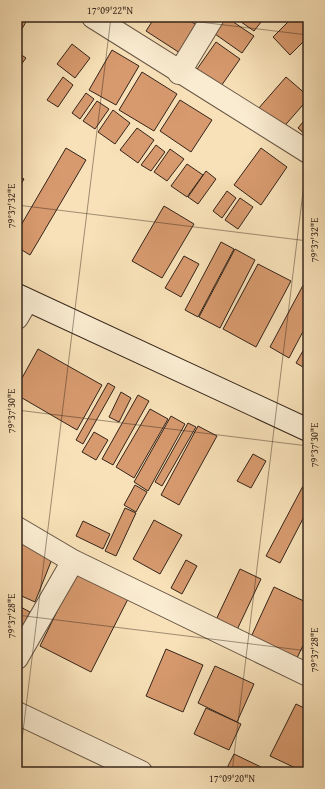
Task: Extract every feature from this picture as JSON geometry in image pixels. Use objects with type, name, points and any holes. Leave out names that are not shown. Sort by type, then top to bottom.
[{"type":"street","points":[[93,17],[308,152]]},
{"type":"street","points":[[179,72],[213,17]]},
{"type":"street","points":[[20,305],[308,430]]},
{"type":"street","points":[[17,528],[73,561],[308,675]]},
{"type":"street","points":[[17,658],[73,561]]},
{"type":"street","points":[[17,713],[141,772]]},
{"type":"building","points":[[17,17],[29,17],[17,37]]},
{"type":"building","points":[[132,17],[144,17],[140,22]]},
{"type":"building","points":[[155,17],[184,17],[198,26],[180,53],[146,31]]},
{"type":"building","points":[[226,17],[254,36],[242,53],[215,34]]},
{"type":"building","points":[[234,17],[265,17],[254,31]]},
{"type":"building","points":[[293,17],[308,17],[308,37],[290,55],[273,37]]},
{"type":"building","points":[[216,42],[240,59],[219,89],[195,72]]},
{"type":"building","points":[[72,44],[90,58],[75,78],[57,64]]},
{"type":"building","points":[[112,50],[139,66],[116,105],[89,90]]},
{"type":"building","points":[[17,52],[26,58],[17,70]]},
{"type":"building","points":[[142,72],[177,94],[154,131],[119,110]]},
{"type":"building","points":[[63,77],[73,85],[58,107],[47,100]]},
{"type":"building","points":[[286,77],[308,96],[308,99],[281,130],[258,109]]},
{"type":"building","points":[[86,93],[94,99],[80,119],[72,113]]},
{"type":"building","points":[[180,100],[212,120],[191,152],[160,131]]},
{"type":"building","points":[[97,101],[109,109],[95,129],[83,121]]},
{"type":"building","points":[[113,110],[130,123],[115,144],[98,132]]},
{"type":"building","points":[[308,116],[308,137],[298,128]]},
{"type":"building","points":[[137,128],[154,140],[138,163],[120,150]]},
{"type":"building","points":[[156,145],[165,152],[151,171],[141,165]]},
{"type":"building","points":[[66,148],[86,160],[30,255],[17,247],[17,232]]},
{"type":"building","points":[[261,148],[287,167],[261,205],[234,185]]},
{"type":"building","points":[[170,149],[184,159],[167,181],[154,172]]},
{"type":"building","points":[[187,164],[203,175],[187,197],[171,186]]},
{"type":"building","points":[[206,171],[216,179],[198,204],[188,197]]},
{"type":"building","points":[[17,175],[24,179],[17,191]]},
{"type":"building","points":[[227,191],[236,198],[222,218],[213,211]]},
{"type":"building","points":[[240,198],[253,207],[238,229],[225,220]]},
{"type":"building","points":[[164,206],[194,224],[162,278],[132,261]]},
{"type":"building","points":[[221,242],[234,249],[198,317],[185,310]]},
{"type":"building","points":[[235,249],[255,260],[220,328],[199,317]]},
{"type":"building","points":[[308,255],[308,264],[304,261]]},
{"type":"building","points":[[184,256],[199,264],[181,297],[165,288]]},
{"type":"building","points":[[258,264],[291,281],[256,347],[223,329]]},
{"type":"building","points":[[308,276],[308,322],[289,358],[270,347]]},
{"type":"building","points":[[308,342],[308,370],[296,363]]},
{"type":"building","points":[[38,349],[102,385],[77,430],[17,395],[17,387]]},
{"type":"building","points":[[108,383],[115,387],[83,444],[76,440]]},
{"type":"building","points":[[121,392],[131,398],[119,422],[109,417]]},
{"type":"building","points":[[138,395],[149,401],[113,465],[102,459]]},
{"type":"building","points":[[150,409],[168,419],[134,478],[116,467]]},
{"type":"building","points":[[171,416],[185,424],[148,491],[134,482]]},
{"type":"building","points":[[188,423],[196,427],[162,486],[155,482]]},
{"type":"building","points":[[198,426],[217,436],[179,505],[161,495]]},
{"type":"building","points":[[94,432],[108,440],[96,460],[82,452]]},
{"type":"building","points":[[253,454],[266,461],[251,488],[237,481]]},
{"type":"building","points":[[135,485],[147,492],[136,512],[124,505]]},
{"type":"building","points":[[303,486],[308,489],[308,509],[280,563],[266,556]]},
{"type":"building","points":[[125,508],[136,513],[116,556],[105,551]]},
{"type":"building","points":[[154,520],[182,535],[160,574],[133,559]]},
{"type":"building","points":[[83,521],[110,534],[103,549],[76,536]]},
{"type":"building","points":[[17,539],[54,554],[35,602],[17,594]]},
{"type":"building","points":[[186,560],[197,566],[182,594],[171,588]]},
{"type":"building","points":[[240,569],[261,579],[235,634],[214,624]]},
{"type":"building","points":[[77,571],[129,597],[91,672],[40,646]]},
{"type":"building","points":[[274,587],[308,603],[308,635],[297,658],[251,637]]},
{"type":"building","points":[[17,605],[30,612],[19,634],[17,633]]},
{"type":"building","points":[[166,649],[203,665],[183,712],[146,696]]},
{"type":"building","points":[[215,666],[254,684],[237,722],[198,703]]},
{"type":"building","points":[[296,704],[308,710],[308,772],[304,772],[270,756]]},
{"type":"building","points":[[206,708],[241,724],[229,750],[194,734]]},
{"type":"building","points":[[234,754],[263,768],[261,772],[225,772]]}]
